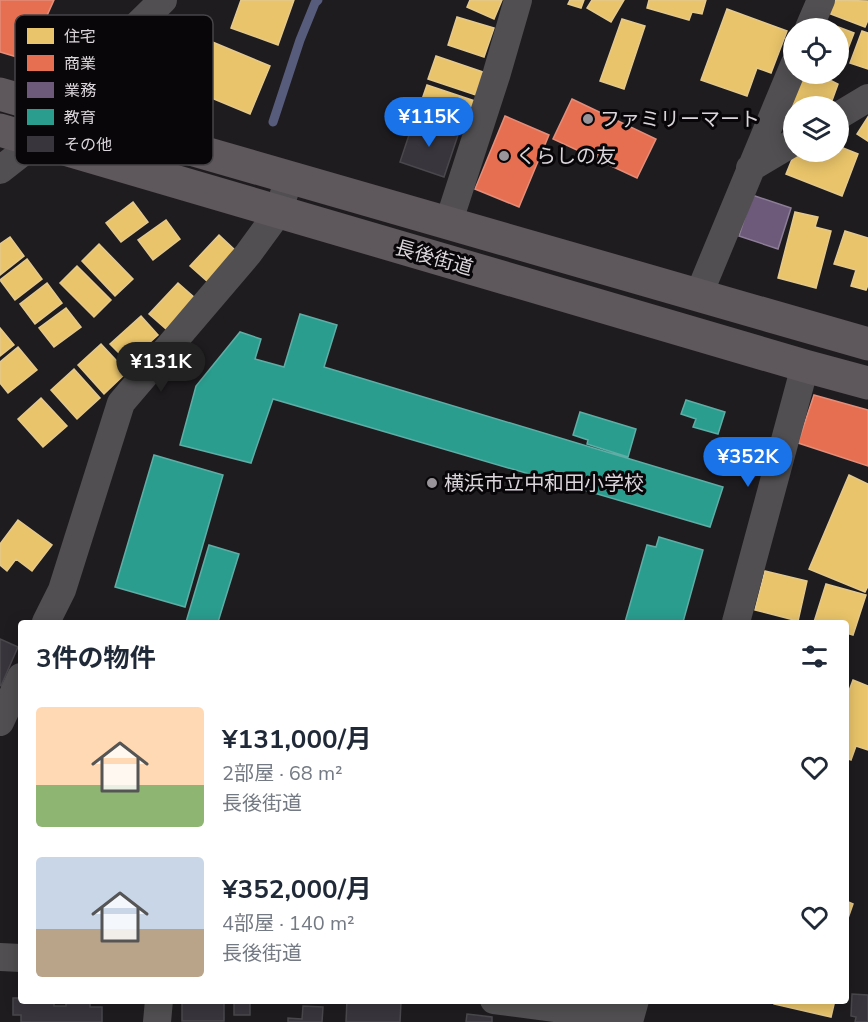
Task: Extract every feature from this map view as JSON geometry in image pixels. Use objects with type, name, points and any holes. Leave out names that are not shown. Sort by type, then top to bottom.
[{"type":"main road","name":"長後街道","points":[[0,94],[15,98]]},
{"type":"main road","name":"長後街道","points":[[0,130],[15,134]]},
{"type":"main road","name":"長後街道","points":[[213,156],[868,344]]},
{"type":"main road","name":"長後街道","points":[[117,165],[868,383]]},
{"type":"street","points":[[148,15],[164,0]]},
{"type":"street","points":[[448,224],[518,0]]},
{"type":"street","points":[[813,18],[821,0]]},
{"type":"street","points":[[699,294],[786,84]]},
{"type":"street","points":[[849,109],[868,98]]},
{"type":"street","points":[[750,168],[783,148]]},
{"type":"street","points":[[0,170],[15,158]]},
{"type":"street","points":[[47,620],[62,590],[121,403],[248,254],[278,213],[289,178]]},
{"type":"street","points":[[737,620],[805,366]]},
{"type":"street","points":[[0,722],[18,683]]},
{"type":"street","points":[[0,957],[18,958]]},
{"type":"street","points":[[158,1022],[159,1004]]},
{"type":"street","points":[[511,1009],[630,1018],[634,1004]]},
{"type":"building: 住宅","points":[[241,0],[294,0],[278,45],[231,28]]},
{"type":"building: 住宅","points":[[470,0],[502,0],[494,19],[467,7]]},
{"type":"building: 住宅","points":[[570,0],[584,0],[581,8],[568,4]]},
{"type":"building: 住宅","points":[[592,0],[624,0],[611,22],[587,8]]},
{"type":"building: 住宅","points":[[649,0],[706,0],[702,14],[692,12],[689,20],[647,8]]},
{"type":"building: 住宅","points":[[828,0],[868,1],[868,20],[865,27],[849,21],[849,18],[841,18],[823,11]]},
{"type":"building: 住宅","points":[[727,9],[783,30],[783,42],[771,73],[757,68],[747,96],[701,80]]},
{"type":"building: 住宅","points":[[457,17],[494,28],[484,57],[448,45]]},
{"type":"building: 住宅","points":[[622,19],[645,26],[624,89],[600,81]]},
{"type":"building: 住宅","points":[[849,31],[854,33],[849,46]]},
{"type":"building: 住宅","points":[[862,31],[868,33],[868,69],[850,63]]},
{"type":"building: 住宅","points":[[213,42],[270,66],[250,114],[213,99]]},
{"type":"building: 住宅","points":[[436,56],[483,72],[476,95],[428,79]]},
{"type":"building: 住宅","points":[[799,84],[838,84],[834,96],[795,96]]},
{"type":"building: 住宅","points":[[427,85],[475,101],[467,124],[419,108]]},
{"type":"building: 住宅","points":[[868,117],[868,141],[857,134]]},
{"type":"building: 住宅","points":[[849,150],[858,154],[842,196],[786,174],[791,162],[849,162]]},
{"type":"building: 住宅","points":[[133,202],[148,222],[121,242],[106,223]]},
{"type":"building: 住宅","points":[[795,212],[818,217],[815,227],[831,231],[816,288],[778,278]]},
{"type":"building: 住宅","points":[[166,220],[180,239],[153,260],[138,240]]},
{"type":"building: 住宅","points":[[845,231],[868,238],[868,285],[866,290],[851,286],[856,270],[834,264]]},
{"type":"building: 住宅","points":[[219,235],[236,251],[208,282],[190,266]]},
{"type":"building: 住宅","points":[[10,237],[24,256],[0,275],[0,244]]},
{"type":"building: 住宅","points":[[99,244],[133,279],[115,296],[82,261]]},
{"type":"building: 住宅","points":[[27,259],[42,279],[15,300],[0,280]]},
{"type":"building: 住宅","points":[[77,266],[111,300],[94,317],[60,283]]},
{"type":"building: 住宅","points":[[47,283],[62,303],[35,324],[20,304]]},
{"type":"building: 住宅","points":[[178,283],[195,298],[166,329],[149,314]]},
{"type":"building: 住宅","points":[[66,308],[81,327],[54,347],[39,328]]},
{"type":"building: 住宅","points":[[141,316],[158,335],[128,362],[110,344]]},
{"type":"building: 住宅","points":[[0,328],[14,345],[0,356]]},
{"type":"building: 住宅","points":[[101,344],[127,372],[104,394],[78,365]]},
{"type":"building: 住宅","points":[[18,347],[37,370],[8,393],[0,383],[0,362]]},
{"type":"building: 住宅","points":[[74,369],[100,398],[77,419],[51,390]]},
{"type":"building: 住宅","points":[[41,398],[67,426],[43,447],[18,419]]},
{"type":"building: 住宅","points":[[849,475],[868,484],[868,586],[865,592],[809,569]]},
{"type":"building: 住宅","points":[[18,520],[52,545],[32,571],[16,559],[7,571],[0,565],[0,544]]},
{"type":"building: 住宅","points":[[765,571],[807,581],[798,620],[755,610]]},
{"type":"building: 住宅","points":[[826,584],[866,595],[853,635],[849,634],[849,620],[815,620]]},
{"type":"building: 住宅","points":[[853,680],[868,686],[868,750],[856,746],[851,760],[849,759],[849,691]]},
{"type":"building: 住宅","points":[[849,902],[853,904],[849,915]]},
{"type":"building: 住宅","points":[[774,1004],[834,1004],[831,1017]]},
{"type":"building: 商業","points":[[0,0],[54,0],[47,15],[15,15],[15,56],[0,52]]},
{"type":"building: 商業","name":"ファミリーマート","points":[[572,99],[656,139],[637,178],[553,139]]},
{"type":"building: 商業","points":[[505,116],[549,135],[519,207],[475,189]]},
{"type":"building: 商業","points":[[814,395],[868,410],[868,466],[798,443]]},
{"type":"building: 業務","points":[[752,195],[791,208],[778,249],[739,236]]},
{"type":"building: 教育","points":[[300,314],[337,325],[324,367],[723,487],[710,527],[273,399],[251,463],[180,445],[196,386],[240,332],[261,339],[255,359],[284,367]]},
{"type":"building: 教育","points":[[686,400],[725,412],[718,434],[693,427],[696,419],[681,414]]},
{"type":"building: 教育","points":[[580,412],[636,429],[628,457],[587,444],[588,440],[573,435]]},
{"type":"building: 教育","points":[[154,455],[223,475],[185,607],[115,587]]},
{"type":"building: 教育","points":[[659,537],[703,550],[684,620],[626,620],[647,545],[656,547]]},
{"type":"building: 教育","points":[[209,545],[239,554],[219,620],[187,620]]},
{"type":"building: その他","points":[[414,120],[458,135],[444,177],[400,162]]},
{"type":"building: その他","points":[[0,639],[18,647],[1,686],[0,685]]},
{"type":"building: その他","points":[[852,994],[868,995],[868,1022],[855,1022],[856,1017],[851,1016]]},
{"type":"building: その他","points":[[13,998],[18,998],[18,1004],[66,1006],[66,1004],[90,1004],[90,1007],[102,1007],[102,1022],[21,1022],[21,1015],[13,1015]]},
{"type":"building: その他","points":[[182,1004],[224,1004],[224,1021],[182,1021]]},
{"type":"building: その他","points":[[234,1004],[250,1004],[250,1015],[234,1015]]},
{"type":"building: その他","points":[[347,1004],[401,1004],[400,1022],[346,1022]]},
{"type":"building: その他","points":[[303,1006],[323,1007],[322,1022],[288,1022],[288,1018],[302,1019]]},
{"type":"building: その他","points":[[467,1014],[492,1017],[492,1022],[466,1022]]},
{"type":"waterway","points":[[273,122],[300,40],[318,0]]},
{"type":"place","name":"ファミリーマート","points":[[588,119]]},
{"type":"place","name":"くらしの友","points":[[504,156]]},
{"type":"place","name":"横浜市立中和田小学校","points":[[432,483]]}]
